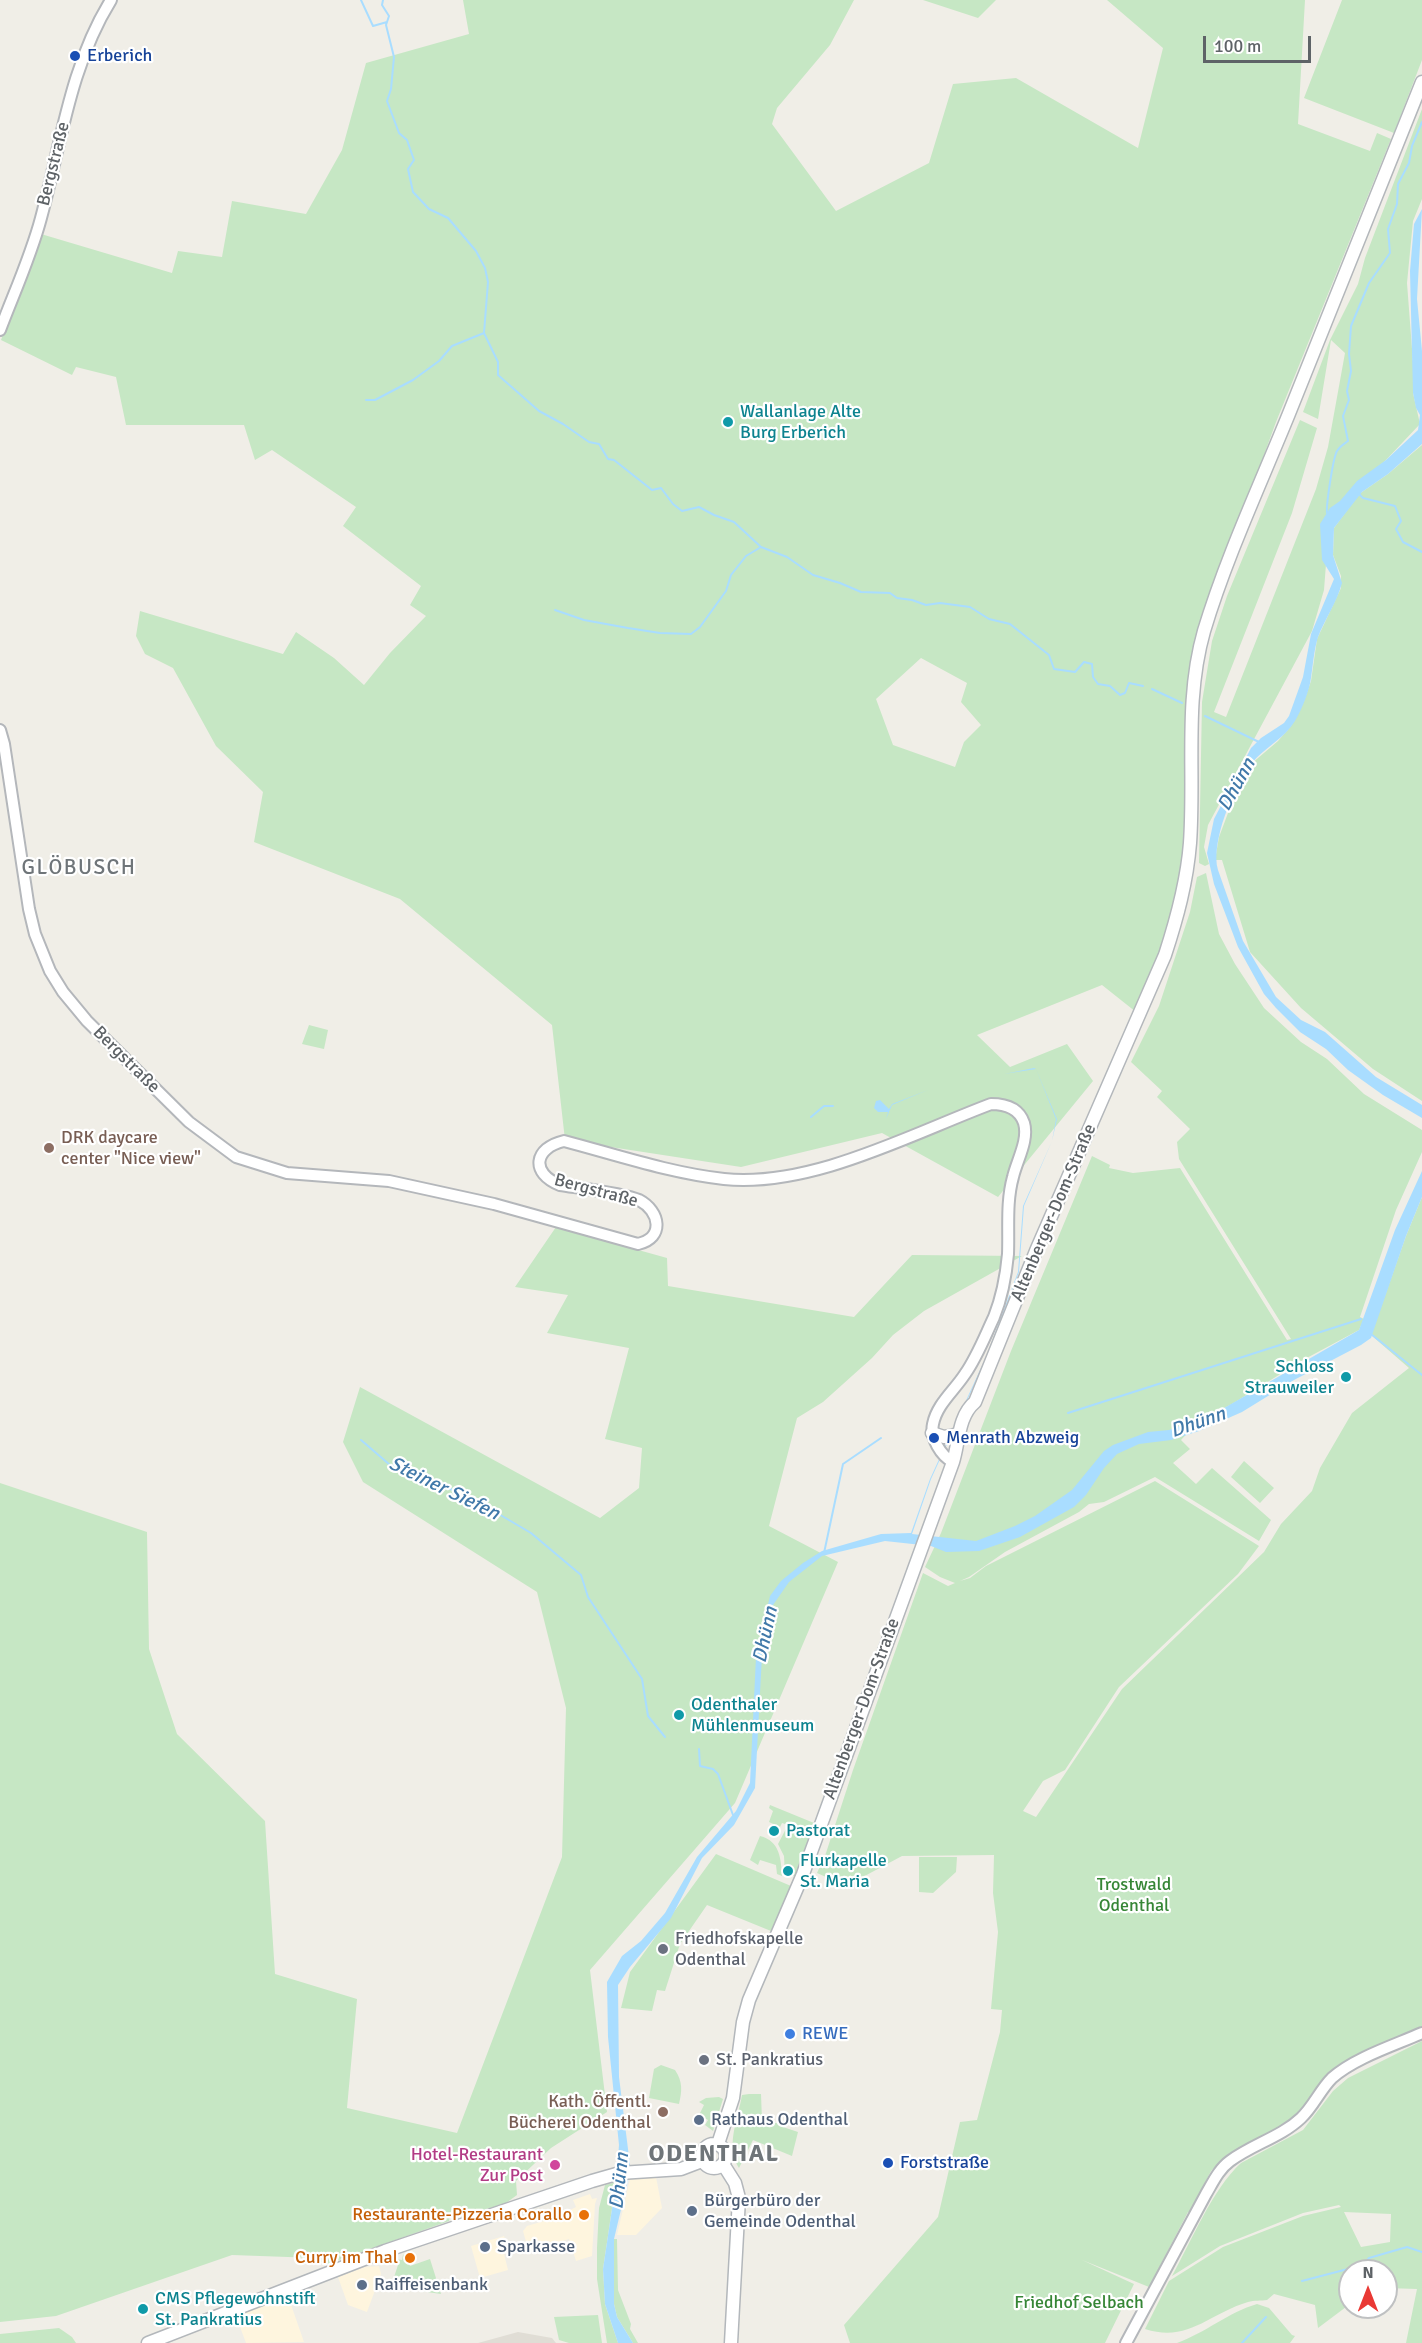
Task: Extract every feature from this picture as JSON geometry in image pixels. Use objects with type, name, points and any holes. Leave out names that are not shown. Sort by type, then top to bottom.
[{"type":"main road","name":"Altenberger-Dom-Straße","points":[[718,2144],[733,2098],[743,2022],[749,2000],[802,1874],[953,1462],[959,1440],[966,1437],[976,1410],[975,1402],[1036,1251],[1165,955],[1177,919],[1187,872],[1191,808],[1191,712],[1195,671],[1204,632],[1245,521],[1422,82]]},
{"type":"main road","points":[[932,1433],[959,1440]]},
{"type":"main road","points":[[723,2164],[712,2168],[702,2161],[701,2154],[704,2148],[711,2144],[718,2144],[726,2153],[723,2164],[735,2183],[739,2198],[731,2343]]},
{"type":"main road","points":[[148,2343],[385,2251],[612,2175],[681,2169],[702,2161]]},
{"type":"street","name":"Bergstraße","points":[[0,330],[40,221],[82,57],[111,0]]},
{"type":"street","name":"Bergstraße","points":[[0,730],[29,909],[35,934],[50,971],[81,1014],[118,1054],[189,1122],[236,1157],[287,1173],[398,1183],[509,1208],[638,1244],[647,1242],[653,1237],[657,1220],[654,1211],[637,1199],[560,1185],[550,1180],[539,1164],[541,1155],[548,1146],[564,1141],[678,1172],[751,1180],[798,1174],[825,1167],[991,1104],[1000,1104],[1014,1109],[1021,1117],[1025,1135],[1010,1194],[1008,1253],[1001,1295],[987,1333],[970,1365],[935,1415],[932,1433]]},
{"type":"street","points":[[932,1433],[945,1458],[953,1462]]},
{"type":"street","points":[[1126,2343],[1221,2170],[1230,2161],[1302,2118],[1319,2093],[1340,2073],[1365,2058],[1422,2032]]},
{"type":"shaded area","points":[[656,2177],[662,2208],[636,2235],[617,2235],[630,2179]]},
{"type":"shaded area","points":[[590,2194],[592,2199],[597,2198],[592,2256],[576,2261],[569,2239],[532,2251],[528,2249],[523,2231],[527,2226],[571,2213],[570,2210],[576,2207],[573,2200]]},
{"type":"shaded area","points":[[504,2236],[509,2253],[504,2254],[508,2270],[480,2278],[471,2246]]},
{"type":"shaded area","points":[[379,2266],[381,2274],[367,2312],[348,2305],[338,2277],[365,2267]]},
{"type":"shaded area","points":[[288,2296],[304,2342],[246,2343],[236,2316]]},
{"type":"shaded area","points":[[518,2332],[552,2338],[556,2343],[478,2343]]},
{"type":"green space","points":[[463,0],[854,0],[830,45],[777,108],[772,124],[836,211],[929,163],[953,84],[1016,78],[1138,148],[1163,48],[1107,0],[1305,0],[1298,124],[1370,151],[1377,133],[1391,139],[1276,422],[1199,634],[1185,716],[1185,836],[1180,883],[1164,946],[1136,1012],[1102,985],[977,1035],[1010,1067],[1067,1044],[1093,1081],[998,1197],[882,1133],[741,1167],[565,1140],[552,1025],[400,899],[254,842],[263,792],[216,746],[173,668],[145,654],[136,636],[140,611],[283,654],[296,632],[334,658],[364,685],[390,653],[426,616],[410,605],[421,586],[343,526],[356,507],[272,450],[255,460],[244,425],[126,425],[116,377],[76,367],[72,375],[1,340],[41,234],[172,273],[178,251],[222,257],[232,201],[306,214],[342,150],[366,63],[469,34]],"holes":[[[921,658],[967,683],[961,702],[981,725],[964,742],[955,767],[893,745],[876,699]]]},
{"type":"green space","points":[[923,0],[996,0],[978,18]]},
{"type":"green space","points":[[1342,0],[1422,0],[1422,60],[1394,133],[1304,98]]},
{"type":"green space","points":[[1422,109],[1422,199],[1413,221],[1407,283],[1414,375],[1413,393],[1420,424],[1386,460],[1330,512],[1324,590],[1312,631],[1208,825],[1204,847],[1209,864],[1205,866],[1199,863],[1202,702],[1212,641],[1227,596],[1300,420],[1317,428],[1292,513],[1214,712],[1226,717],[1316,489],[1328,447],[1345,353],[1331,340],[1318,419],[1303,412],[1330,340],[1358,284],[1365,258]]},
{"type":"green space","points":[[1422,445],[1422,1101],[1373,1069],[1301,1008],[1250,952],[1222,860],[1215,860],[1219,837],[1237,789],[1251,764],[1278,741],[1291,726],[1305,698],[1311,681],[1317,639],[1341,588],[1341,576],[1333,555],[1334,528],[1359,494],[1388,474]]},
{"type":"green space","points":[[1206,873],[1219,934],[1235,964],[1264,1008],[1301,1042],[1327,1059],[1364,1094],[1422,1130],[1422,1152],[1396,1210],[1360,1317],[1364,1319],[1359,1330],[1199,1421],[1181,1440],[1190,1449],[1173,1463],[1196,1484],[1212,1468],[1271,1520],[1259,1541],[1155,1477],[1104,1502],[1089,1504],[1079,1512],[1005,1552],[960,1581],[970,1578],[986,1566],[1155,1481],[1259,1546],[1238,1574],[1119,1687],[1065,1770],[1043,1781],[1023,1811],[1036,1817],[1122,1689],[1264,1552],[1281,1524],[1312,1491],[1320,1468],[1352,1413],[1409,1368],[1371,1335],[1422,1197],[1422,2026],[1369,2049],[1331,2072],[1292,2121],[1218,2164],[1211,2171],[1188,2212],[1149,2287],[1082,2260],[1134,2284],[1105,2343],[850,2343],[844,2325],[938,2217],[960,2122],[977,2120],[1000,2032],[1002,2010],[991,2009],[998,1932],[993,1893],[994,1855],[902,1856],[846,1886],[817,1873],[826,1853],[923,1573],[948,1586],[955,1583],[925,1567],[941,1533],[1011,1351],[1092,1156],[1110,1165],[1109,1168],[1133,1173],[1180,1168],[1287,1340],[1291,1339],[1179,1159],[1177,1142],[1190,1129],[1157,1097],[1162,1091],[1131,1062],[1159,1006],[1190,912],[1197,877]]},
{"type":"green space","points":[[309,1025],[328,1030],[324,1049],[302,1044]]},
{"type":"green space","points":[[556,1227],[667,1258],[668,1286],[854,1317],[912,1255],[1022,1256],[924,1311],[893,1335],[872,1358],[823,1402],[797,1418],[769,1526],[838,1562],[735,1803],[590,1970],[607,2112],[551,2148],[516,2181],[517,2195],[506,2203],[461,2217],[455,2206],[451,2211],[449,2221],[325,2265],[316,2258],[232,2255],[56,2316],[0,2322],[0,1483],[147,1532],[149,1649],[177,1734],[265,1821],[275,1974],[357,1999],[347,2108],[457,2133],[562,1857],[566,1708],[537,1592],[363,1482],[343,1442],[360,1387],[600,1518],[639,1488],[642,1448],[605,1439],[629,1348],[547,1333],[568,1295],[515,1287]]},
{"type":"green space","points":[[1244,1461],[1274,1488],[1260,1503],[1231,1477]]},
{"type":"green space","points":[[770,1805],[814,1823],[795,1876],[785,1876],[784,1856],[778,1844],[788,1825],[782,1823],[780,1827],[769,1822],[773,1811],[769,1808]]},
{"type":"green space","points":[[760,1836],[767,1838],[775,1846],[780,1857],[782,1876],[777,1874],[776,1865],[760,1860],[758,1865],[750,1860]]},
{"type":"green space","points":[[716,1854],[791,1886],[771,1931],[707,1905],[680,1944],[665,1991],[657,1990],[652,2011],[621,2008],[630,1972]]},
{"type":"green space","points":[[919,1857],[957,1857],[956,1872],[933,1893],[919,1892]]},
{"type":"green space","points":[[1422,2041],[1422,2343],[1406,2343],[1417,2289],[1398,2288],[1398,2259],[1338,2259],[1338,2313],[1318,2328],[1315,2305],[1274,2294],[1267,2300],[1250,2301],[1234,2307],[1186,2330],[1160,2332],[1145,2329],[1169,2281],[1223,2247],[1303,2216],[1341,2207],[1339,2205],[1303,2213],[1220,2246],[1172,2276],[1203,2216],[1231,2174],[1241,2163],[1303,2130],[1333,2091],[1348,2078]],"holes":[[[1344,2212],[1391,2214],[1390,2242],[1361,2247]]]},
{"type":"green space","points":[[661,2065],[675,2070],[678,2074],[681,2087],[679,2104],[649,2098],[654,2069]]},
{"type":"green space","points":[[761,2094],[762,2121],[783,2124],[783,2127],[798,2132],[792,2156],[753,2140],[739,2168],[733,2151],[734,2133],[742,2095]]},
{"type":"green space","points":[[706,2098],[723,2099],[713,2131],[705,2125],[708,2120],[699,2115],[704,2105],[699,2102]]},
{"type":"green space","points":[[616,2182],[603,2269],[605,2304],[618,2343],[607,2343],[597,2279],[599,2208],[605,2185]]},
{"type":"green space","points":[[614,2239],[617,2239],[618,2290],[631,2324],[630,2329],[638,2343],[633,2343],[617,2317],[614,2304]]},
{"type":"green space","points":[[405,2254],[410,2266],[430,2259],[441,2294],[385,2286],[387,2281],[393,2280],[398,2265],[393,2264],[395,2259],[402,2260]]},
{"type":"green space","points":[[1257,2304],[1269,2308],[1295,2336],[1290,2343],[1177,2343],[1237,2312]]},
{"type":"green space","points":[[598,2315],[602,2343],[569,2343],[559,2340],[554,2317]]},
{"type":"green space","points":[[59,2328],[72,2337],[76,2343],[0,2343],[0,2334]]},
{"type":"water","name":"Dhünn","points":[[1422,209],[1417,299],[1422,351],[1422,444],[1388,474],[1362,492],[1334,528],[1333,555],[1342,583],[1318,637],[1307,695],[1291,727],[1257,757],[1238,785],[1220,830],[1216,859],[1243,941],[1276,997],[1301,1020],[1325,1032],[1376,1077],[1422,1105],[1422,1118],[1383,1095],[1348,1070],[1326,1049],[1300,1032],[1264,994],[1238,947],[1214,884],[1207,853],[1214,819],[1251,748],[1261,738],[1284,723],[1289,716],[1303,677],[1311,634],[1334,579],[1322,560],[1320,524],[1330,508],[1340,501],[1357,481],[1386,460],[1418,430],[1420,415],[1413,393],[1410,271],[1414,224]]},
{"type":"water","points":[[1036,1069],[1057,1119],[1052,1141],[1056,1119]]},
{"type":"water","points":[[928,1090],[892,1105],[886,1119],[888,1112],[878,1112],[874,1108],[876,1101],[880,1100],[889,1109],[892,1104]]},
{"type":"water","name":"Dhünn","points":[[1052,1141],[1024,1206],[1019,1272],[986,1359],[931,1479],[912,1534],[976,1541],[1015,1526],[1035,1516],[1072,1490],[1104,1451],[1113,1445],[1148,1432],[1169,1430],[1219,1411],[1359,1330],[1395,1230],[1422,1171],[1422,1197],[1371,1338],[1361,1345],[1294,1380],[1242,1412],[1199,1431],[1171,1440],[1139,1444],[1117,1454],[1074,1507],[1020,1537],[979,1551],[946,1552],[931,1546],[885,1541],[822,1556],[789,1582],[773,1605],[762,1655],[755,1788],[734,1825],[702,1858],[671,1918],[618,1985],[619,2077],[630,2165],[614,2239],[614,2304],[617,2317],[633,2343],[618,2343],[605,2304],[603,2269],[619,2145],[608,2037],[607,1982],[622,1956],[641,1941],[665,1913],[697,1857],[736,1811],[750,1783],[756,1657],[770,1596],[781,1581],[822,1551],[881,1534],[911,1533],[930,1479],[986,1357],[1018,1272],[1023,1206]]},
{"type":"waterway","points":[[361,0],[373,26],[387,22]]},
{"type":"waterway","points":[[383,0],[382,5],[389,16],[386,25],[394,57],[391,89],[387,101],[399,133],[407,140],[414,160],[408,169],[413,192],[429,209],[448,218],[476,251],[485,268],[488,282],[484,333],[498,362],[498,375],[539,411],[589,442],[599,444],[608,459],[614,460],[652,490],[661,488],[673,504],[682,511],[699,507],[734,522],[761,547],[787,557],[813,575],[861,592],[890,593],[897,598],[926,605],[940,603],[970,607],[989,619],[1010,624],[1049,655],[1054,669],[1075,672],[1084,662],[1092,664],[1093,677],[1098,684],[1110,686],[1120,695],[1125,693],[1129,683],[1143,686]]},
{"type":"waterway","points":[[1327,513],[1335,455],[1339,448],[1348,441],[1343,416],[1349,400],[1347,391],[1351,371],[1349,354],[1351,326],[1369,283],[1390,253],[1388,229],[1397,204],[1398,184],[1409,163],[1412,146],[1422,122]]},
{"type":"waterway","points":[[366,400],[375,400],[413,380],[439,361],[452,346],[484,333]]},
{"type":"waterway","points":[[1358,493],[1363,498],[1395,506],[1401,521],[1396,529],[1403,542],[1422,552]]},
{"type":"waterway","points":[[555,610],[584,620],[628,628],[660,633],[691,634],[700,627],[726,591],[731,575],[746,556],[761,547]]},
{"type":"waterway","points":[[1152,689],[1182,703]]},
{"type":"waterway","points":[[1205,716],[1259,742]]},
{"type":"waterway","points":[[811,1117],[824,1106],[833,1106]]},
{"type":"waterway","points":[[1068,1413],[1361,1319]]},
{"type":"waterway","points":[[1371,1334],[1422,1375]]},
{"type":"waterway","points":[[824,1553],[843,1464],[881,1438]]},
{"type":"waterway","name":"Steiner Siefen","points":[[361,1440],[390,1465],[468,1496],[531,1533],[581,1575],[588,1597],[642,1679],[648,1716],[665,1737]]},
{"type":"waterway","name":"Steiner Siefen","points":[[699,1749],[700,1766],[713,1769],[718,1774],[733,1815]]},
{"type":"waterway","points":[[1302,2281],[1363,2265],[1369,2258],[1407,2247],[1422,2252]]},
{"type":"waterway","points":[[1242,2343],[1266,2317]]},
{"type":"place","name":"Erberich","points":[[75,56]]},
{"type":"place","name":"Wallanlage Alte Burg Erberich","points":[[728,422]]},
{"type":"place","name":"DRK daycare center \"Nice view\"","points":[[49,1148]]},
{"type":"place","name":"Schloss Strauweiler","points":[[1346,1377]]},
{"type":"place","name":"Menrath Abzweig","points":[[934,1438]]},
{"type":"place","name":"Odenthaler Mühlenmuseum","points":[[679,1715]]},
{"type":"place","name":"Pastorat","points":[[774,1831]]},
{"type":"place","name":"Flurkapelle St. Maria","points":[[788,1871]]},
{"type":"place","name":"Friedhofskapelle Odenthal","points":[[663,1949]]},
{"type":"place","name":"REWE","points":[[790,2034]]},
{"type":"place","name":"St. Pankratius","points":[[704,2060]]},
{"type":"place","name":"Kath. Öffentl. Bücherei Odenthal","points":[[663,2112]]},
{"type":"place","name":"Rathaus Odenthal","points":[[699,2120]]},
{"type":"place","name":"Forststraße","points":[[888,2163]]},
{"type":"place","name":"Hotel-Restaurant Zur Post","points":[[555,2165]]},
{"type":"place","name":"Bürgerbüro der Gemeinde Odenthal","points":[[692,2211]]},
{"type":"place","name":"Restaurante-Pizzeria Corallo","points":[[584,2215]]},
{"type":"place","name":"Sparkasse","points":[[485,2247]]},
{"type":"place","name":"Curry im Thal","points":[[410,2258]]},
{"type":"place","name":"Raiffeisenbank","points":[[362,2285]]},
{"type":"place","name":"CMS Pflegewohnstift St. Pankratius","points":[[143,2309]]},
{"type":"district","name":"GLÖBUSCH","points":[[79,868]]},
{"type":"district","name":"ODENTHAL","points":[[714,2155]]},
{"type":"park label","name":"Trostwald Odenthal","points":[[1134,1895]]},
{"type":"park label","name":"Friedhof Selbach","points":[[1079,2303]]}]
